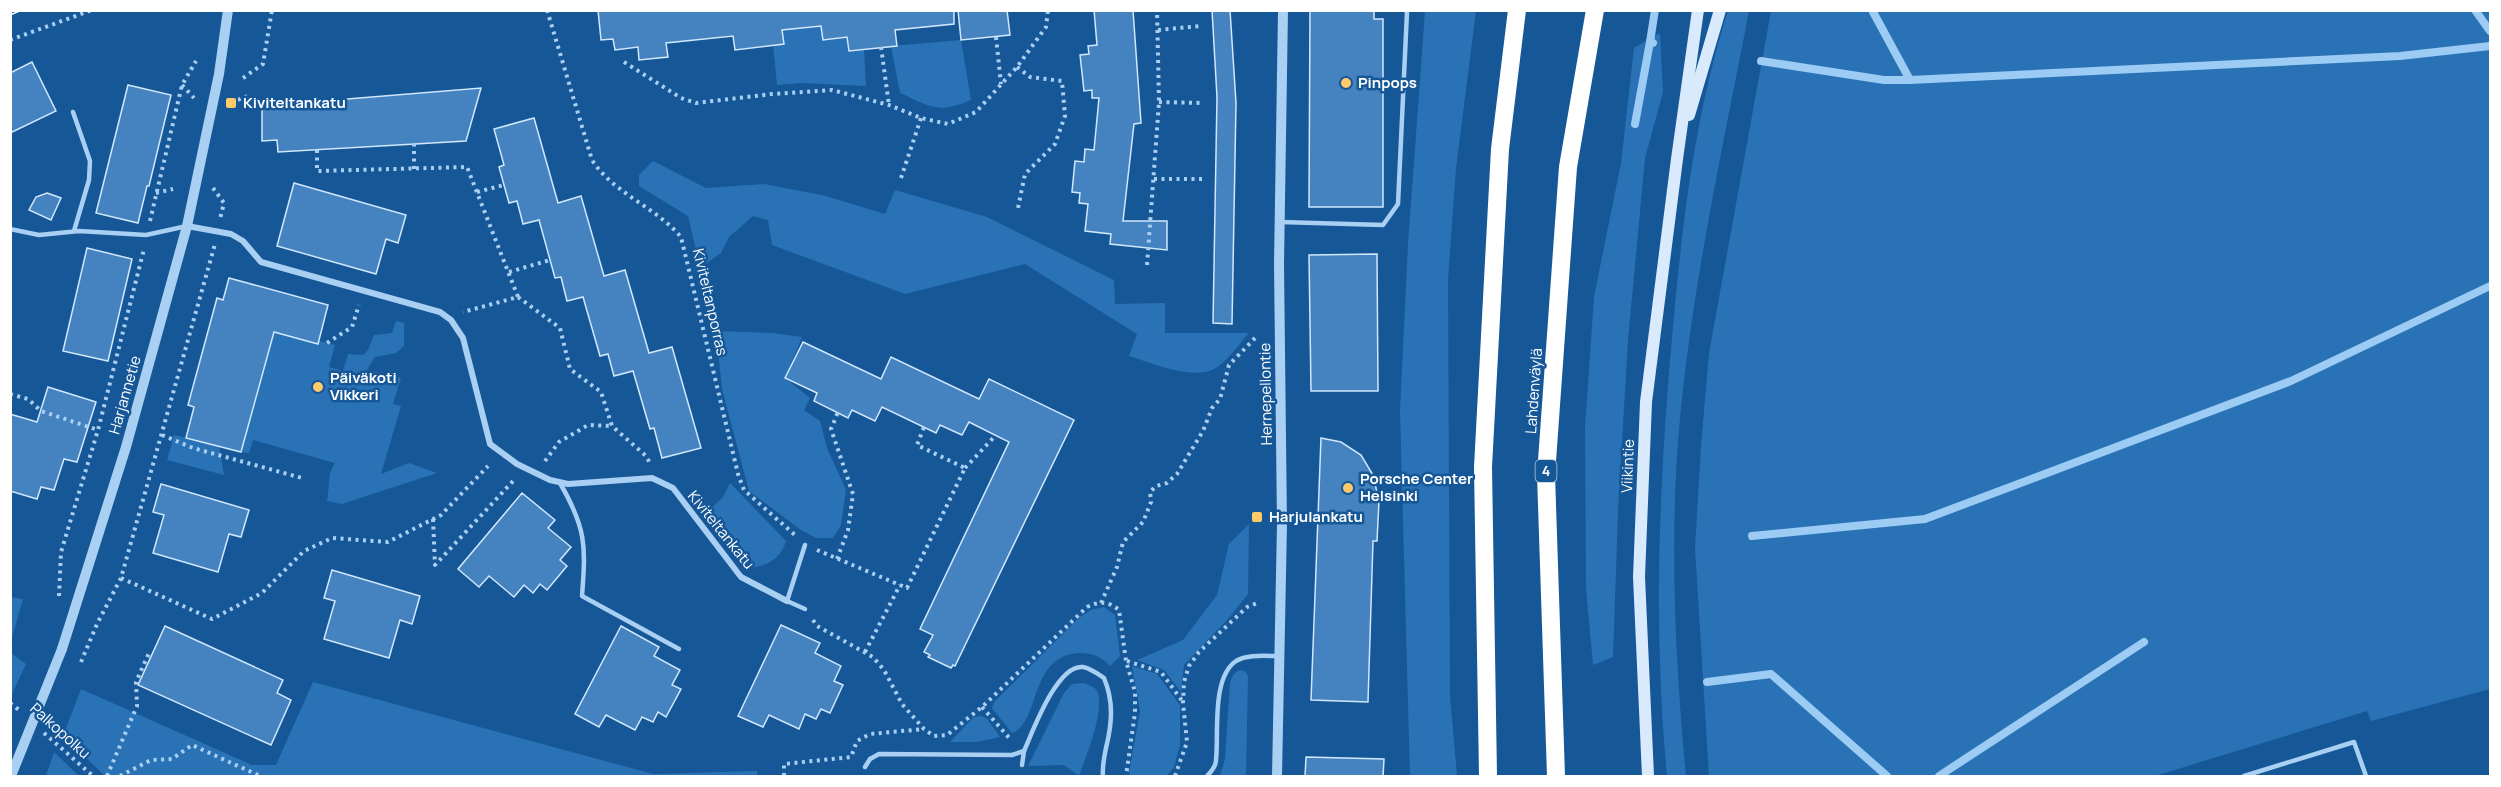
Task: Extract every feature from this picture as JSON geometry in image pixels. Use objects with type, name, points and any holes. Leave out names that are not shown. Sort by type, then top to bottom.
[{"type":"highway","points":[[1488,777],[1483,466],[1500,150],[1517,10]]},
{"type":"highway","name":"Lahdenväylä","points":[[1556,777],[1546,475],[1568,167],[1595,10]]},
{"type":"highway","points":[[1568,167],[1608,10]]},
{"type":"main road","name":"Viikintie","points":[[1648,777],[1639,577],[1646,402],[1698,10]]},
{"type":"main road","name":"Viikintie","points":[[1677,159],[1720,10]]},
{"type":"street","name":"Harjannetie","points":[[11,777],[62,649],[104,522],[187,226],[228,10]]},
{"type":"street","name":"Hernepellontie","points":[[1277,777],[1281,656],[1280,222],[1283,10]]},
{"type":"street","points":[[187,226],[231,234],[243,242],[261,262],[440,312],[451,320],[463,338],[490,444],[517,464],[560,483],[652,478]]},
{"type":"street","name":"Kiviteltankatu","points":[[652,478],[673,488],[741,577],[787,601]]},
{"type":"lane","points":[[1280,222],[1383,225],[1398,204],[1407,12],[1405,10]]},
{"type":"lane","points":[[72,112],[90,161],[88,180],[74,231]]},
{"type":"lane","points":[[10,229],[39,235],[74,231],[146,235],[187,226]]},
{"type":"lane","points":[[560,483],[573,506],[585,542],[582,596],[679,649]]},
{"type":"lane","points":[[805,545],[787,601],[805,609]]},
{"type":"lane","points":[[1207,777],[1216,763],[1220,697],[1224,677],[1236,661],[1257,656],[1281,656]]},
{"type":"lane","points":[[1022,765],[1024,751],[1058,682],[1073,669],[1083,667],[1104,678],[1112,703],[1111,727],[1102,769],[1103,777]]},
{"type":"lane","points":[[2244,777],[2354,742],[2366,777]]},
{"type":"lane","points":[[865,767],[879,754],[1012,755],[1024,751]]},
{"type":"path","points":[[10,40],[92,10]]},
{"type":"path","points":[[243,78],[263,64],[272,10]]},
{"type":"path","name":"Kiviteltanporras","points":[[547,10],[592,160],[608,179],[672,226],[681,237],[738,474],[744,490],[805,545],[900,585]]},
{"type":"path","points":[[624,62],[681,98],[696,103],[832,90],[889,105],[921,118],[948,124],[976,112],[1017,67],[1046,27],[1048,10]]},
{"type":"path","points":[[1147,265],[1159,102],[1157,10]]},
{"type":"path","points":[[1158,30],[1200,26]]},
{"type":"path","points":[[996,37],[1001,84]]},
{"type":"path","points":[[882,47],[889,105]]},
{"type":"path","points":[[58,606],[61,552],[98,430],[182,85],[196,62]]},
{"type":"path","points":[[1017,67],[1030,77],[1062,81],[1065,116],[1055,144],[1025,174],[1018,208]]},
{"type":"path","points":[[182,85],[194,98]]},
{"type":"path","points":[[231,104],[247,96]]},
{"type":"path","points":[[1159,102],[1204,103]]},
{"type":"path","points":[[901,178],[921,118]]},
{"type":"path","points":[[414,144],[414,169]]},
{"type":"path","points":[[317,150],[316,171],[467,167],[518,297],[560,328],[570,369],[601,392],[612,426],[646,456],[652,469],[652,478]]},
{"type":"path","points":[[1154,179],[1202,179]]},
{"type":"path","points":[[477,192],[504,185]]},
{"type":"path","points":[[213,188],[224,203]]},
{"type":"path","points":[[156,193],[173,189]]},
{"type":"path","points":[[81,662],[97,624],[121,578],[213,250]]},
{"type":"path","points":[[509,272],[550,260]]},
{"type":"path","points":[[451,320],[463,312],[518,297]]},
{"type":"path","points":[[327,343],[352,327],[359,304]]},
{"type":"path","points":[[1101,603],[1117,567],[1123,542],[1143,522],[1151,502],[1150,492],[1156,486],[1167,483],[1178,474],[1203,431],[1212,408],[1220,399],[1228,365],[1256,338]]},
{"type":"path","points":[[10,394],[28,399],[41,411],[98,430]]},
{"type":"path","points":[[837,559],[848,530],[853,494],[831,429],[838,412]]},
{"type":"path","points":[[536,472],[559,442],[588,425],[612,426]]},
{"type":"path","points":[[924,427],[917,445],[965,468]]},
{"type":"path","points":[[162,435],[193,448],[302,478]]},
{"type":"path","points":[[866,652],[900,585],[907,588],[965,468],[996,435]]},
{"type":"path","points":[[121,578],[212,619],[262,593],[304,551],[332,538],[388,542],[441,515],[488,466]]},
{"type":"path","points":[[433,519],[435,565],[514,480]]},
{"type":"path","points":[[1175,777],[1187,742],[1183,703],[1184,682],[1189,666],[1199,652],[1247,607],[1260,602]]},
{"type":"path","points":[[805,609],[817,626],[873,657],[884,670],[902,704],[924,729],[934,736],[947,735],[982,707],[1087,607],[1110,603],[1119,610],[1126,661],[1135,692],[1135,713],[1126,777]]},
{"type":"path","points":[[107,777],[137,706],[136,682],[149,653]]},
{"type":"path","points":[[1126,661],[1161,672],[1183,703]]},
{"type":"path","name":"Palkopolku","points":[[10,703],[27,718]]},
{"type":"path","points":[[982,707],[1011,738],[1012,755]]},
{"type":"path","name":"Palkopolku","points":[[35,725],[93,777]]},
{"type":"path","points":[[784,777],[783,764],[851,757],[857,741],[870,734],[924,729]]},
{"type":"path","points":[[120,777],[151,760],[172,759],[192,745],[260,777]]},
{"type":"shaded area","points":[[1425,11],[1476,11],[1456,168],[1448,280],[1450,696],[1457,776],[1410,776],[1400,411],[1408,244]]},
{"type":"shaded area","points":[[1728,11],[1749,11],[1701,265],[1680,418],[1674,552],[1676,643],[1686,776],[1667,776],[1660,666],[1659,556],[1667,392],[1680,254],[1691,172],[1706,91]]},
{"type":"shaded area","points":[[1771,11],[2490,11],[2490,689],[2371,721],[2367,711],[2155,776],[1709,776],[1695,548],[1701,446],[1709,353]]},
{"type":"shaded area","points":[[820,19],[823,40],[847,37],[849,51],[864,49],[866,86],[802,83],[777,85],[773,45],[784,44],[782,31],[807,27]]},
{"type":"shaded area","points":[[1660,33],[1663,92],[1645,158],[1628,340],[1618,511],[1613,657],[1593,665],[1586,589],[1585,426],[1594,297],[1621,163],[1634,48]]},
{"type":"shaded area","points":[[961,40],[971,100],[942,108],[927,105],[900,93],[891,46]]},
{"type":"shaded area","points":[[653,161],[706,188],[764,184],[826,196],[885,214],[895,190],[987,217],[1114,280],[1115,304],[1165,303],[1165,333],[1249,333],[1227,359],[1212,370],[1191,373],[1170,369],[1129,356],[1137,334],[1025,264],[905,294],[772,245],[768,220],[753,216],[729,237],[721,253],[700,268],[688,216],[639,186],[639,175]]},
{"type":"shaded area","points":[[396,321],[404,323],[404,346],[396,353],[375,357],[367,370],[401,378],[393,404],[401,406],[381,474],[409,463],[437,473],[342,504],[327,501],[330,476],[335,463],[253,440],[249,453],[241,452],[274,332],[318,344],[319,341],[335,345],[329,367],[343,371],[348,354],[363,355],[368,350],[374,335],[392,333]]},
{"type":"shaded area","points":[[716,331],[772,333],[802,337],[785,378],[810,398],[804,410],[820,421],[827,448],[846,490],[841,525],[833,538],[816,538],[801,530],[749,491],[722,389]]},
{"type":"shaded area","points":[[174,435],[219,446],[224,475],[167,460]]},
{"type":"shaded area","points":[[730,483],[786,541],[781,553],[768,563],[750,568],[704,515],[723,497]]},
{"type":"shaded area","points":[[1249,524],[1248,594],[1228,619],[1184,665],[1181,692],[1164,670],[1137,660],[1183,640],[1217,595],[1229,544]]},
{"type":"shaded area","points":[[10,597],[23,599],[11,641],[11,653],[26,664],[12,694],[10,692]]},
{"type":"shaded area","points":[[1104,607],[1115,615],[1120,656],[1110,666],[1097,656],[1089,654],[1064,656],[1052,665],[1044,676],[1028,716],[1021,727],[1012,733],[992,708],[994,702],[1080,617],[1091,610]]},
{"type":"shaded area","points":[[1132,666],[1157,674],[1180,705],[1180,745],[1174,767],[1167,776],[1131,776],[1129,773],[1140,711]]},
{"type":"shaded area","points":[[1239,670],[1245,671],[1248,676],[1246,776],[1220,776],[1225,759],[1230,683],[1233,675]]},
{"type":"shaded area","points":[[313,682],[653,774],[757,771],[757,776],[105,776],[63,736],[81,689],[252,765],[276,765]]},
{"type":"shaded area","points":[[1083,683],[1096,689],[1099,712],[1079,776],[1064,765],[1028,766],[1064,693],[1072,684]]},
{"type":"shaded area","points":[[982,716],[988,720],[1000,737],[977,742],[950,742],[974,717]]},
{"type":"shaded area","points":[[54,752],[79,776],[46,776]]},
{"type":"building","points":[[598,10],[954,10],[954,24],[895,30],[897,46],[849,51],[847,37],[823,40],[821,26],[782,30],[784,44],[735,50],[733,36],[666,43],[668,57],[639,60],[638,47],[615,50],[613,39],[601,40]]},
{"type":"building","points":[[958,10],[1007,10],[1010,35],[961,40]]},
{"type":"building","points":[[1094,10],[1133,10],[1141,123],[1134,124],[1123,221],[1167,221],[1167,250],[1110,244],[1111,234],[1085,231],[1088,204],[1079,203],[1080,193],[1072,192],[1075,161],[1084,162],[1085,149],[1094,150],[1099,98],[1092,98],[1092,90],[1084,91],[1080,55],[1089,54],[1088,46],[1097,45]]},
{"type":"building","points":[[1212,10],[1230,10],[1236,103],[1232,324],[1213,323],[1217,97]]},
{"type":"building","name":"Pinpops","points":[[1310,10],[1374,10],[1374,19],[1383,19],[1383,207],[1309,207]]},
{"type":"building","points":[[32,62],[56,111],[10,133],[10,73]]},
{"type":"building","points":[[128,85],[171,95],[138,223],[96,213]]},
{"type":"building","points":[[481,88],[466,141],[278,152],[277,140],[262,141],[262,106]]},
{"type":"building","points":[[534,118],[558,203],[581,196],[604,276],[625,270],[649,353],[672,347],[701,448],[662,458],[654,428],[650,429],[633,371],[614,376],[608,354],[600,356],[583,297],[567,301],[561,277],[555,278],[539,220],[523,224],[517,201],[509,203],[499,167],[504,165],[494,129]]},
{"type":"building","points":[[294,183],[406,215],[398,243],[386,239],[376,274],[277,246]]},
{"type":"building","points":[[47,193],[61,198],[51,220],[29,210],[36,197]]},
{"type":"building","points":[[87,248],[132,259],[108,361],[63,351]]},
{"type":"building","points":[[1377,254],[1378,391],[1311,391],[1309,255]]},
{"type":"building","points":[[229,278],[328,305],[318,344],[274,332],[241,452],[186,438],[194,407],[188,405],[217,298],[223,300]]},
{"type":"building","points":[[803,342],[881,379],[891,357],[979,399],[989,379],[1074,420],[955,666],[951,668],[928,657],[930,655],[924,652],[933,635],[920,629],[1009,442],[969,422],[962,435],[940,425],[936,433],[882,407],[875,421],[852,410],[848,418],[814,401],[817,393],[785,378]]},
{"type":"building","points":[[48,387],[96,402],[77,462],[64,459],[54,490],[41,487],[37,499],[10,491],[10,414],[37,422]]},
{"type":"building","points":[[1321,438],[1341,442],[1361,455],[1373,475],[1379,501],[1377,541],[1373,541],[1368,702],[1311,700]]},
{"type":"building","points":[[161,484],[249,510],[241,537],[229,534],[218,572],[153,553],[164,515],[153,512]]},
{"type":"building","points":[[522,493],[555,520],[548,528],[571,547],[560,560],[567,566],[547,590],[540,584],[533,593],[524,585],[514,597],[489,576],[479,587],[458,569]]},
{"type":"building","points":[[332,570],[420,596],[412,624],[400,620],[389,658],[324,639],[335,601],[324,598]]},
{"type":"building","points":[[781,625],[820,643],[815,653],[841,666],[834,681],[843,685],[830,713],[821,709],[816,719],[805,714],[799,729],[769,715],[763,727],[738,716]]},
{"type":"building","points":[[165,626],[283,680],[277,693],[291,700],[271,745],[138,685]]},
{"type":"building","points":[[621,626],[659,647],[654,656],[680,670],[672,685],[681,689],[666,717],[658,712],[653,722],[642,717],[635,730],[606,715],[599,727],[575,714]]},
{"type":"building","points":[[1306,757],[1384,759],[1383,777],[1305,777]]},
{"type":"waterway","points":[[1653,43],[1650,42],[1655,10]]},
{"type":"waterway","points":[[1872,10],[1910,80]]},
{"type":"waterway","points":[[2475,10],[2490,31]]},
{"type":"waterway","points":[[1635,124],[1650,42]]},
{"type":"waterway","points":[[1761,61],[1884,80],[1910,80],[2400,56],[2490,46]]},
{"type":"waterway","points":[[1752,536],[1925,519],[2291,381],[2490,286]]},
{"type":"waterway","points":[[1939,776],[2144,642]]},
{"type":"waterway","points":[[1707,682],[1771,674],[1887,776]]},
{"type":"tram line","points":[[10,15],[22,10]]},
{"type":"place","name":"Pinpops","points":[[1346,83]]},
{"type":"place","name":"Kiviteltankatu","points":[[231,103]]},
{"type":"place","name":"Päiväkoti Vikkeri","points":[[318,387]]},
{"type":"place","name":"Porsche Center Helsinki","points":[[1348,488]]},
{"type":"place","name":"Harjulankatu","points":[[1257,517]]}]
